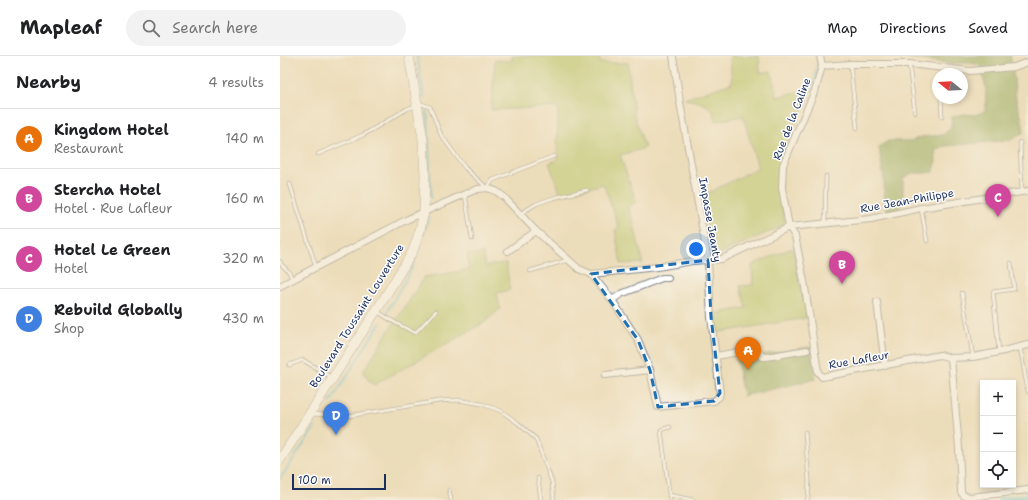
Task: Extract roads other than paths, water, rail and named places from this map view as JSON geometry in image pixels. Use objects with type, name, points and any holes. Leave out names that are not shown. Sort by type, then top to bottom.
[{"type":"main road","name":"Boulevard Toussaint Louverture","points":[[280,460],[413,251],[420,230],[424,212],[425,175],[423,139],[409,56]]},
{"type":"street","name":"Impasse Jeanty","points":[[650,370],[658,407],[714,402],[719,397],[720,393],[716,356],[710,317],[708,260],[673,56]]},
{"type":"street","points":[[820,56],[822,66],[850,64],[909,64],[932,69]]},
{"type":"street","points":[[968,71],[1014,66],[1028,62]]},
{"type":"street","name":"Rue de la Caline","points":[[789,228],[782,188],[783,165],[816,88],[822,66]]},
{"type":"street","points":[[280,286],[408,219],[465,194],[478,189],[487,188],[496,191],[504,197],[536,231],[579,269],[591,274],[612,300],[638,340],[650,370],[605,375]]},
{"type":"street","name":"Rue Jean-Philippe","points":[[591,274],[722,258],[785,228],[871,219],[921,208],[1025,191]]},
{"type":"street","name":"Rue Lafleur","points":[[789,228],[795,236],[797,244],[818,372],[822,377],[940,355],[950,358],[973,357],[1028,344]]},
{"type":"street","points":[[508,251],[536,231]]},
{"type":"street","points":[[612,300],[621,294],[662,278],[668,278]]},
{"type":"street","points":[[877,302],[885,366]]},
{"type":"street","points":[[716,356],[755,349],[763,357],[807,350]]},
{"type":"street","points":[[950,358],[959,448],[961,492],[964,496],[971,497],[1028,490]]},
{"type":"lane","points":[[850,64],[858,128]]},
{"type":"lane","points":[[909,64],[915,113]]},
{"type":"lane","points":[[318,154],[363,135],[417,104],[430,107],[441,135],[465,168],[487,188],[494,180],[554,156]]},
{"type":"lane","points":[[941,104],[942,118]]},
{"type":"lane","points":[[1020,142],[1025,191]]},
{"type":"lane","points":[[826,176],[826,224]]},
{"type":"lane","points":[[290,184],[316,267]]},
{"type":"lane","points":[[520,214],[536,204],[553,198],[587,190]]},
{"type":"lane","points":[[465,194],[472,239]]},
{"type":"lane","points":[[921,208],[927,241]]},
{"type":"lane","points":[[530,271],[569,260]]},
{"type":"lane","points":[[280,261],[289,272],[292,279]]},
{"type":"lane","points":[[999,352],[993,292],[1014,289],[1011,263]]},
{"type":"lane","points":[[962,293],[973,357]]},
{"type":"lane","points":[[376,311],[416,333],[436,311]]},
{"type":"lane","points":[[1020,347],[1028,391]]},
{"type":"lane","points":[[289,365],[303,360],[333,378]]},
{"type":"lane","points":[[310,414],[348,416],[439,401],[458,400],[482,404],[501,411],[518,423],[536,440],[552,482],[554,500]]},
{"type":"lane","points":[[670,427],[661,430],[670,500]]},
{"type":"lane","points":[[805,432],[809,481],[807,500]]},
{"type":"lane","points":[[538,478],[541,500]]},
{"type":"lane","points":[[449,490],[450,500]]},
{"type":"lane","points":[[670,495],[693,500]]},
{"type":"waterway","points":[[417,56],[424,98]]},
{"type":"waterway","points":[[813,87],[818,60]]},
{"type":"waterway","points":[[426,110],[428,117],[431,198]]},
{"type":"waterway","points":[[387,312],[411,270],[429,217]]},
{"type":"waterway","points":[[330,403],[380,323]]},
{"type":"waterway","points":[[280,479],[315,427]]},
{"type":"waterway","points":[[1001,500],[1028,497]]},
{"type":"place","name":"Hotel Le Green","points":[[998,217]]},
{"type":"place","name":"Stercha Hotel","points":[[842,284]]},
{"type":"place","name":"Kingdom Hotel","points":[[748,370]]},
{"type":"place","name":"Rebuild Globally","points":[[336,435]]}]
